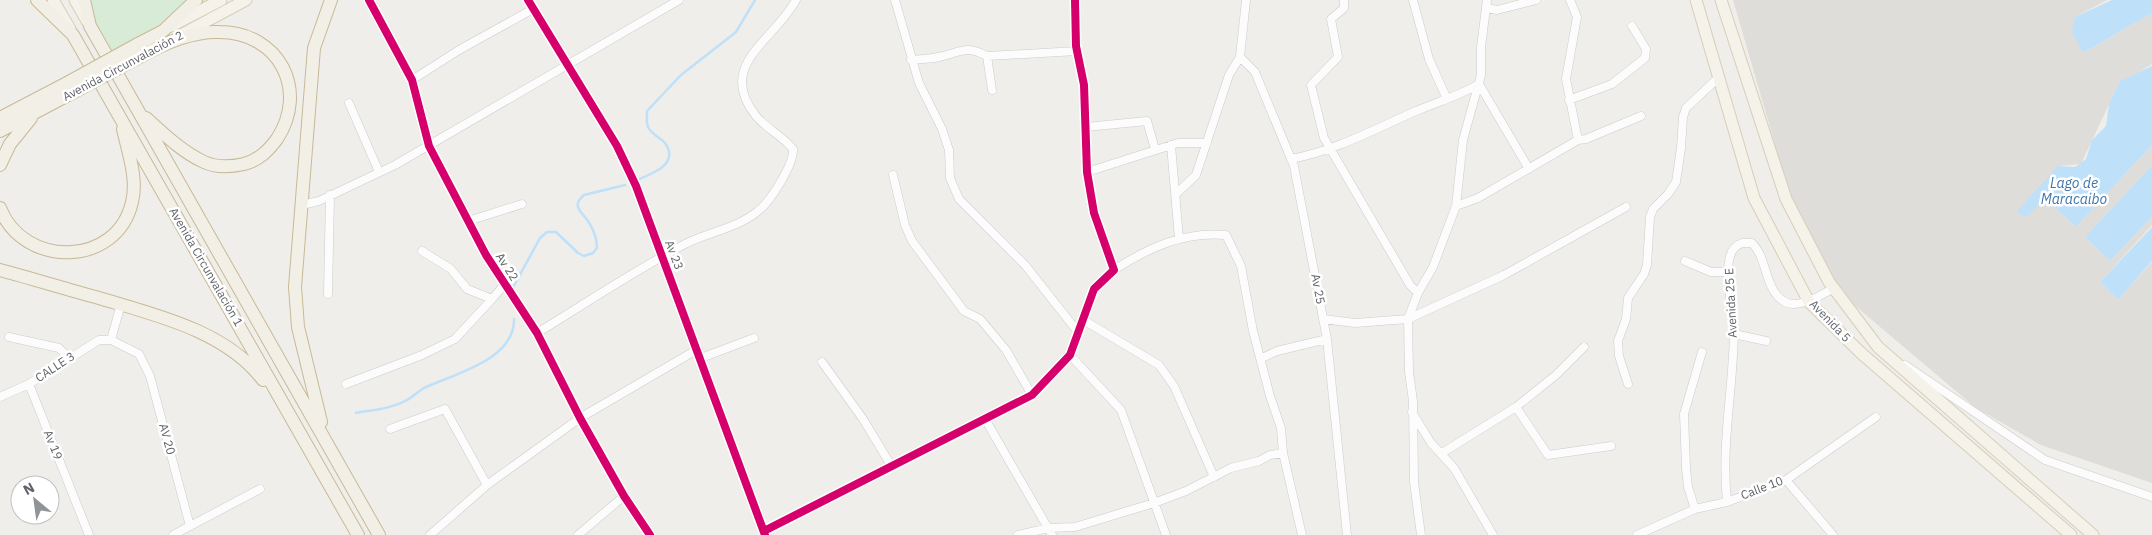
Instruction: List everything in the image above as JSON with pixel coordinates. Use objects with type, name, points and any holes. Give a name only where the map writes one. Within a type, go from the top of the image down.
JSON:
[{"type":"highway","points":[[37,0],[73,35]]},
{"type":"highway","points":[[84,0],[90,26]]},
{"type":"highway","points":[[166,36],[196,0]]},
{"type":"highway","points":[[325,439],[298,327],[295,287],[314,48],[331,0]]},
{"type":"highway","name":"Avenida Circunvalación 1","points":[[90,26],[379,535]]},
{"type":"highway","points":[[137,110],[182,149],[204,162],[229,168],[255,161],[270,149],[286,125],[291,101],[286,73],[273,52],[250,37],[219,32],[166,36]]},
{"type":"highway","name":"Avenida Circunvalación 1","points":[[73,35],[358,535]]},
{"type":"highway","name":"Avenida Circunvalación 2","points":[[0,131],[32,108],[166,36]]},
{"type":"highway","points":[[0,109],[32,108]]},
{"type":"highway","points":[[0,165],[32,108]]},
{"type":"highway","name":"Avenida Circunvalación 2","points":[[0,118],[32,108]]},
{"type":"highway","points":[[0,208],[6,223],[26,242],[59,253],[88,250],[107,240],[124,223],[133,201],[133,173],[120,117]]},
{"type":"highway","points":[[0,270],[163,316],[216,341],[254,368],[292,417]]},
{"type":"main road","name":"Avenida Circunvalación 1","points":[[53,0],[73,35]]},
{"type":"main road","name":"Avenida Circunvalación 1","points":[[75,0],[90,26]]},
{"type":"main road","name":"Avenida Circunvalación 2","points":[[166,36],[221,0]]},
{"type":"main road","name":"Avenida Circunvalación 2","points":[[166,36],[246,0]]},
{"type":"main road","name":"Avenida 5","points":[[1696,0],[1754,198],[1809,302],[1861,353],[2071,535]]},
{"type":"main road","name":"Avenida 5","points":[[1721,0],[1786,200],[1834,288],[1878,347],[2093,535]]},
{"type":"street","name":"Av 22","points":[[369,0],[412,80],[429,146],[486,255],[537,333],[580,418],[624,496],[650,535]]},
{"type":"street","name":"Av 23","points":[[528,0],[617,146],[636,186],[698,349],[764,533]]},
{"type":"street","points":[[302,205],[330,195],[429,146],[679,0]]},
{"type":"street","points":[[537,333],[686,244],[741,221],[758,211],[775,190],[793,158],[793,149],[757,117],[743,97],[741,74],[756,49],[771,30],[789,14],[796,0]]},
{"type":"street","points":[[895,0],[919,83],[942,129],[949,150],[950,178],[959,199],[1025,265],[1078,332]]},
{"type":"street","points":[[1075,0],[1077,52],[1084,85],[1087,172],[1094,213],[1114,270]]},
{"type":"street","points":[[1176,194],[1196,175],[1229,75],[1240,57],[1246,0]]},
{"type":"street","points":[[1344,0],[1344,8],[1331,19],[1338,57],[1311,85],[1324,138],[1336,162],[1382,234],[1410,285],[1418,293]]},
{"type":"street","points":[[1413,0],[1429,59],[1447,99]]},
{"type":"street","points":[[1422,535],[1414,482],[1413,401],[1408,372],[1408,318],[1418,293],[1433,267],[1456,206],[1463,140],[1479,84],[1481,47],[1487,4],[1497,10],[1536,0]]},
{"type":"street","points":[[1570,0],[1577,17],[1566,79],[1578,140]]},
{"type":"street","points":[[412,80],[459,50],[534,9]]},
{"type":"street","points":[[1569,100],[1612,84],[1645,58],[1646,49],[1632,26]]},
{"type":"street","points":[[911,60],[940,57],[958,50],[970,49],[987,56],[1077,52]]},
{"type":"street","points":[[987,56],[992,90]]},
{"type":"street","name":"Av 25","points":[[1240,57],[1255,72],[1291,159],[1327,339],[1347,535]]},
{"type":"street","points":[[1628,384],[1619,356],[1618,342],[1626,319],[1628,298],[1646,270],[1652,213],[1676,182],[1682,139],[1682,117],[1686,108],[1718,78]]},
{"type":"street","points":[[1291,159],[1331,149],[1479,84]]},
{"type":"street","points":[[1479,84],[1529,169]]},
{"type":"street","points":[[349,103],[379,172]]},
{"type":"street","points":[[1456,206],[1478,198],[1578,140],[1586,139],[1641,116]]},
{"type":"street","points":[[1086,127],[1147,121],[1155,149]]},
{"type":"street","points":[[1087,172],[1171,145],[1207,143]]},
{"type":"street","points":[[1171,145],[1179,239]]},
{"type":"street","points":[[893,175],[905,225],[912,241],[964,311],[980,319],[1006,350],[1032,395]]},
{"type":"street","points":[[328,294],[330,195]]},
{"type":"street","points":[[468,220],[522,204]]},
{"type":"street","points":[[1324,320],[1355,323],[1408,318],[1504,275],[1626,207]]},
{"type":"street","points":[[764,533],[1032,395],[1070,356],[1078,332],[1085,320],[1094,289],[1114,270],[1154,247],[1205,233],[1226,235],[1241,266],[1246,299],[1270,396],[1281,428],[1283,453],[1302,535]]},
{"type":"street","name":"Avenida 25 E","points":[[1726,502],[1724,450],[1734,334],[1733,303],[1728,272],[1729,260],[1736,246],[1742,243],[1752,243],[1760,254],[1769,283],[1783,301],[1794,305],[1809,302],[1834,288]]},
{"type":"street","points":[[422,250],[450,269],[467,289],[492,300]]},
{"type":"street","points":[[1685,261],[1711,272],[1728,272]]},
{"type":"street","points":[[346,384],[422,355],[456,339],[505,284]]},
{"type":"street","points":[[111,340],[120,304]]},
{"type":"street","points":[[1085,320],[1159,365],[1174,386],[1214,477]]},
{"type":"street","points":[[1734,334],[1766,341]]},
{"type":"street","points":[[9,337],[59,348],[69,358]]},
{"type":"street","points":[[701,358],[754,338]]},
{"type":"street","points":[[1262,358],[1327,339]]},
{"type":"street","name":"CALLE 3","points":[[0,397],[29,384],[99,340],[111,340]]},
{"type":"street","name":"AV 20","points":[[111,340],[139,354],[150,376],[190,526]]},
{"type":"street","points":[[1442,453],[1516,407],[1556,375],[1584,347]]},
{"type":"street","points":[[1878,347],[1952,395],[2044,460],[2152,497]]},
{"type":"street","points":[[430,535],[487,484],[580,418],[698,349]]},
{"type":"street","points":[[1695,509],[1688,487],[1684,414],[1698,373],[1702,352]]},
{"type":"street","points":[[1070,356],[1121,410],[1166,535]]},
{"type":"street","points":[[822,362],[863,419],[892,467]]},
{"type":"street","name":"Av 19","points":[[29,384],[89,535]]},
{"type":"street","points":[[1516,407],[1548,455],[1611,446]]},
{"type":"street","points":[[390,429],[445,409],[487,484]]},
{"type":"street","points":[[1412,412],[1431,443],[1454,468],[1493,535]]},
{"type":"street","name":"Calle 10","points":[[1637,535],[1695,509],[1726,502],[1786,480],[1876,417]]},
{"type":"street","points":[[985,419],[1051,532]]},
{"type":"street","points":[[1018,535],[1075,528],[1154,503],[1186,491],[1232,468],[1260,461],[1270,455],[1283,453]]},
{"type":"street","points":[[1786,480],[1833,535]]},
{"type":"street","points":[[173,535],[260,489]]},
{"type":"street","points":[[578,535],[624,496]]},
{"type":"shaded area","points":[[1733,0],[2107,0],[2075,17],[2083,53],[2152,13],[2152,64],[2118,85],[2081,164],[2058,166],[2025,218],[2044,197],[2076,227],[2152,145],[2152,165],[2085,237],[2110,261],[2152,217],[2152,225],[2100,282],[2118,300],[2152,262],[2152,483],[2041,445],[1976,408],[1853,304],[1835,281],[1790,196]]},
{"type":"green space","points":[[75,0],[221,0],[109,60]]},
{"type":"water","points":[[2112,0],[2152,0],[2152,13],[2083,53],[2072,32],[2075,17]]},
{"type":"water","name":"Lago de Maracaibo","points":[[2152,66],[2152,145],[2076,227],[2045,198],[2025,218],[2017,211],[2058,166],[2075,167],[2086,159],[2092,140],[2106,126],[2109,104],[2118,85],[2122,80]]},
{"type":"water","name":"Lago de Maracaibo","points":[[2152,165],[2152,217],[2110,261],[2085,237]]},
{"type":"water","points":[[2152,227],[2152,261],[2118,300],[2100,282]]},
{"type":"waterway","points":[[637,180],[650,175],[662,167],[669,157],[669,150],[665,143],[648,127],[647,111],[681,75],[736,32],[755,0]]},
{"type":"waterway","points":[[511,291],[540,238],[547,232],[556,232],[578,253],[584,256],[593,253],[597,248],[596,237],[590,224],[578,208],[578,202],[584,195],[625,185]]},
{"type":"waterway","points":[[356,413],[399,404],[424,388],[481,364],[505,345],[512,333],[514,319]]},
{"type":"cycle path","points":[[369,0],[412,80],[429,146],[486,255],[537,333],[580,418],[624,496],[650,535]]},
{"type":"cycle path","points":[[528,0],[617,146],[636,186],[765,535]]},
{"type":"cycle path","points":[[764,531],[1032,395],[1070,355],[1094,289],[1114,270],[1094,213],[1087,172],[1084,85],[1076,46],[1075,0]]}]
